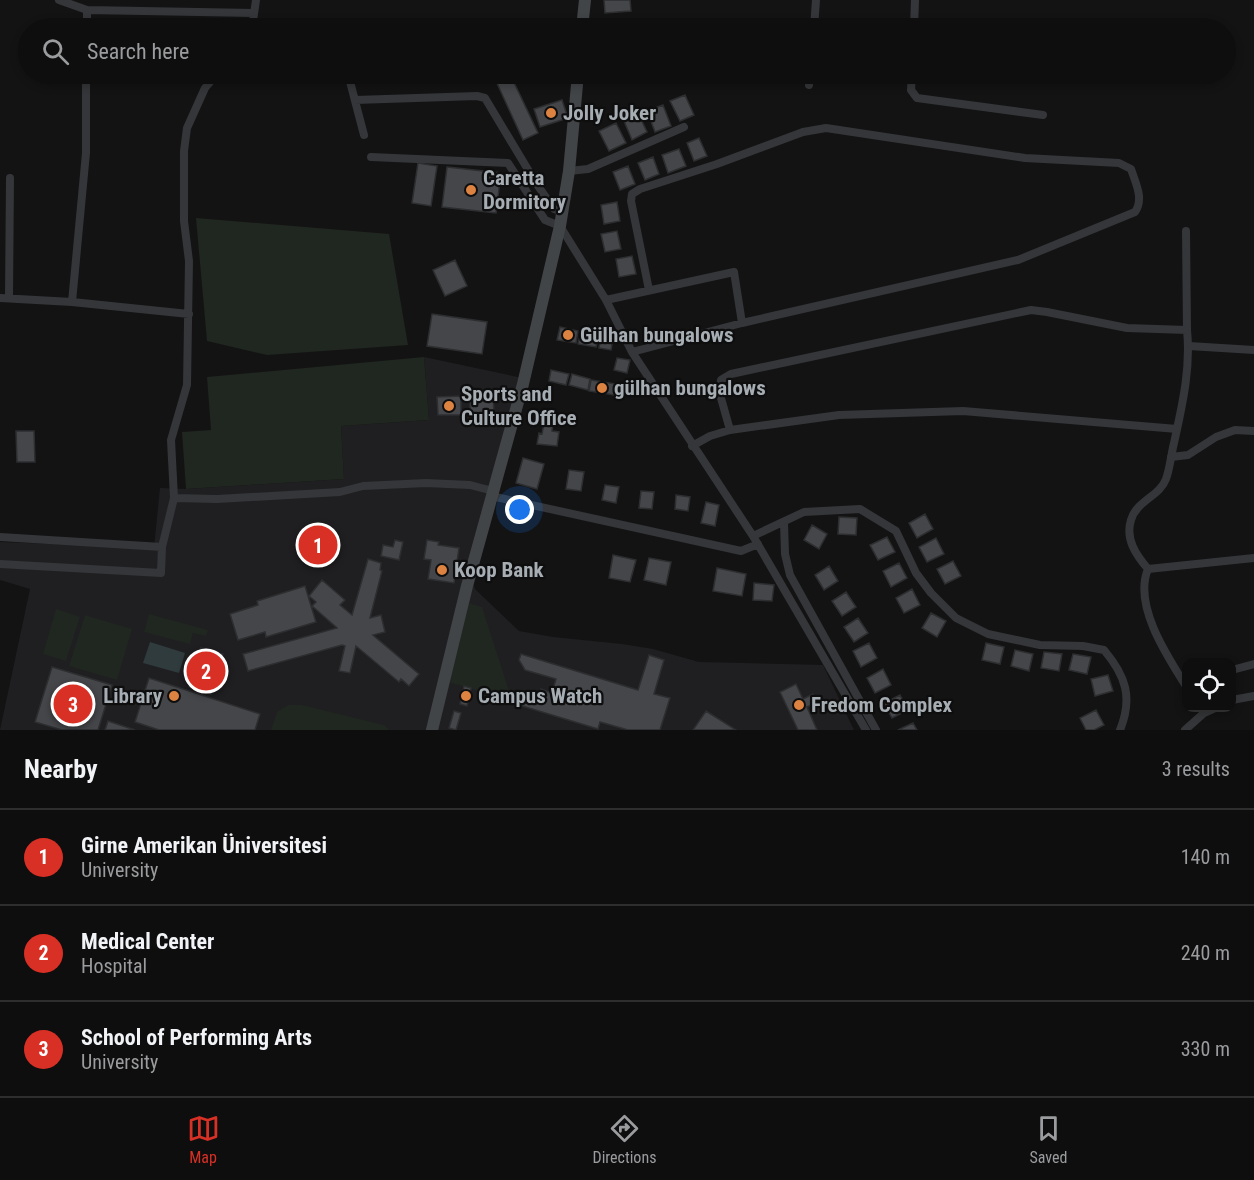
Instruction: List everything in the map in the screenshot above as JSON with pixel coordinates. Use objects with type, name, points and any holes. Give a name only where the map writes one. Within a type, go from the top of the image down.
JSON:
[{"type":"street","points":[[59,0],[87,10],[254,13]]},
{"type":"street","points":[[253,18],[256,0]]},
{"type":"street","points":[[583,18],[585,0]]},
{"type":"street","points":[[815,18],[816,0]]},
{"type":"street","points":[[914,18],[915,0]]},
{"type":"street","points":[[87,10],[87,18]]},
{"type":"street","points":[[72,302],[86,153],[86,84]]},
{"type":"street","points":[[0,564],[161,573],[162,547],[174,498],[171,440],[187,385],[189,261],[184,221],[184,151],[187,128],[208,84]]},
{"type":"street","points":[[351,84],[364,135]]},
{"type":"street","points":[[432,730],[492,493],[523,384],[560,226],[569,171],[577,84]]},
{"type":"street","points":[[911,84],[911,90],[917,98],[1043,115]]},
{"type":"street","points":[[355,100],[477,96],[485,98],[536,183],[554,209],[562,212]]},
{"type":"street","points":[[569,171],[588,169],[684,127]]},
{"type":"street","points":[[632,352],[742,323],[1018,260],[1135,212],[1140,200],[1131,170],[1119,163],[1026,158],[826,128],[803,132],[717,164],[640,189],[632,194],[650,290]]},
{"type":"street","points":[[371,158],[508,163],[545,220],[560,226],[606,300],[632,352],[755,540],[866,730]]},
{"type":"street","points":[[10,178],[4,298],[72,302],[189,314]]},
{"type":"street","points":[[1148,569],[1134,553],[1130,520],[1137,507],[1166,481],[1186,386],[1189,346],[1186,231]]},
{"type":"street","points":[[606,300],[734,272],[742,323]]},
{"type":"street","points":[[730,430],[719,391],[721,380],[731,374],[1031,310],[1126,328],[1187,330]]},
{"type":"street","points":[[1189,346],[1254,350]]},
{"type":"street","points":[[692,446],[710,436],[730,430],[839,415],[963,411],[1177,429]]},
{"type":"street","points":[[1171,457],[1188,455],[1216,437],[1235,430],[1254,430]]},
{"type":"street","points":[[174,498],[217,499],[340,492],[363,486],[426,483],[470,485],[492,493],[741,551],[784,522],[804,512],[860,509],[896,531],[916,573],[931,593],[956,618],[988,634],[1040,645],[1083,646],[1104,650],[1118,667],[1128,698],[1120,730]]},
{"type":"street","points":[[784,522],[785,554],[790,575],[876,730]]},
{"type":"street","points":[[0,537],[162,547]]},
{"type":"street","points":[[1148,569],[1254,558]]},
{"type":"street","points":[[1148,569],[1144,587],[1149,614],[1166,654],[1182,678]]},
{"type":"street","points":[[1236,669],[1254,664]]},
{"type":"street","points":[[1236,699],[1254,696]]},
{"type":"street","points":[[1185,730],[1200,712]]},
{"type":"shaded area","points":[[196,218],[389,234],[408,345],[267,355],[207,341]]},
{"type":"shaded area","points":[[424,357],[527,379],[473,580],[475,589],[519,631],[653,649],[699,662],[823,665],[854,730],[0,730],[30,589],[0,580],[0,542],[154,548],[160,488],[186,489],[344,479],[341,426],[429,420]]},
{"type":"shaded area","points":[[424,357],[429,420],[341,426],[344,479],[186,489],[182,432],[211,430],[207,377]]},
{"type":"shaded area","points":[[469,603],[482,607],[512,700],[448,682]]},
{"type":"shaded area","points":[[56,609],[80,617],[66,661],[43,654]]},
{"type":"shaded area","points":[[149,614],[208,630],[206,636],[193,633],[190,644],[144,632]]},
{"type":"shaded area","points":[[85,615],[132,629],[117,680],[69,666]]},
{"type":"shaded area","points":[[150,642],[185,653],[179,673],[143,663]]},
{"type":"shaded area","points":[[288,705],[302,705],[384,725],[389,730],[271,730],[277,712]]},
{"type":"building","points":[[604,0],[630,0],[631,11],[605,13]]},
{"type":"building","points":[[497,84],[515,84],[538,133],[523,140]]},
{"type":"building","points":[[685,95],[694,115],[680,121],[670,101]]},
{"type":"building","name":"Jolly Joker","points":[[562,100],[568,118],[540,127],[534,109]]},
{"type":"building","points":[[663,105],[671,126],[655,132],[647,111]]},
{"type":"building","points":[[639,115],[647,132],[632,140],[624,121]]},
{"type":"building","points":[[616,123],[626,143],[609,151],[599,131]]},
{"type":"building","points":[[699,138],[707,156],[694,161],[687,143]]},
{"type":"building","points":[[679,149],[686,166],[668,173],[662,155]]},
{"type":"building","points":[[653,157],[659,174],[645,180],[638,163]]},
{"type":"building","points":[[418,163],[437,166],[431,206],[412,203]]},
{"type":"building","points":[[628,166],[635,184],[620,190],[613,172]]},
{"type":"building","name":"Caretta Dormitory","points":[[447,167],[501,173],[496,213],[442,207]]},
{"type":"building","points":[[617,202],[620,221],[604,224],[601,205]]},
{"type":"building","points":[[617,231],[621,249],[605,252],[601,234]]},
{"type":"building","points":[[632,256],[636,274],[619,277],[616,259]]},
{"type":"building","points":[[455,260],[467,286],[445,296],[433,270]]},
{"type":"building","points":[[432,314],[487,322],[482,354],[427,346]]},
{"type":"building","name":"Gülhan bungalows","points":[[560,327],[578,331],[576,343],[557,340]]},
{"type":"building","points":[[581,332],[599,335],[596,347],[578,344]]},
{"type":"building","name":"gülhan bungalows","points":[[601,336],[613,338],[611,350],[599,348]]},
{"type":"building","points":[[617,358],[630,360],[627,373],[614,370]]},
{"type":"building","name":"gülhan bungalows","points":[[551,370],[569,374],[566,385],[549,381]]},
{"type":"building","name":"gülhan bungalows","points":[[572,374],[590,379],[588,390],[569,385]]},
{"type":"building","name":"gülhan bungalows","points":[[591,380],[616,384],[614,395],[589,391]]},
{"type":"building","points":[[470,393],[493,393],[494,413],[470,414]]},
{"type":"building","name":"Sports and Culture Office","points":[[461,396],[461,415],[438,415],[437,397]]},
{"type":"building","points":[[544,423],[553,424],[552,431],[559,432],[557,446],[537,444]]},
{"type":"building","points":[[16,431],[34,431],[35,462],[17,462]]},
{"type":"building","points":[[523,458],[544,464],[537,489],[516,483]]},
{"type":"building","points":[[569,470],[584,472],[581,491],[566,489]]},
{"type":"building","points":[[605,485],[619,487],[616,503],[602,500]]},
{"type":"building","points":[[641,491],[654,492],[652,509],[639,508]]},
{"type":"building","points":[[676,495],[690,497],[688,511],[675,509]]},
{"type":"building","points":[[706,502],[719,505],[715,526],[701,523]]},
{"type":"building","points":[[925,514],[933,529],[917,538],[909,523]]},
{"type":"building","points":[[839,517],[857,518],[856,535],[838,534]]},
{"type":"building","points":[[812,525],[827,534],[819,549],[804,540]]},
{"type":"building","points":[[887,537],[895,552],[878,560],[870,545]]},
{"type":"building","points":[[936,538],[944,554],[927,562],[919,547]]},
{"type":"building","points":[[395,540],[403,542],[399,560],[381,556],[383,545],[393,547]]},
{"type":"building","name":"Koop Bank","points":[[427,540],[439,542],[438,545],[459,548],[454,583],[428,579],[431,560],[424,559]]},
{"type":"building","points":[[613,555],[636,560],[630,582],[609,578]]},
{"type":"building","points":[[649,558],[671,562],[666,585],[644,580]]},
{"type":"building","points":[[368,559],[381,563],[380,570],[382,571],[370,618],[381,615],[385,632],[373,635],[419,674],[409,686],[401,679],[399,682],[356,646],[350,673],[339,671],[345,646],[342,645],[248,671],[243,654],[337,628],[312,606],[316,602],[309,596],[322,580],[345,600],[340,605],[352,615]]},
{"type":"building","points":[[953,561],[961,576],[945,584],[937,569]]},
{"type":"building","points":[[899,563],[907,578],[891,587],[883,571]]},
{"type":"building","points":[[829,566],[838,581],[824,590],[815,575]]},
{"type":"building","points":[[717,568],[746,574],[742,596],[713,591]]},
{"type":"building","points":[[754,583],[774,585],[772,601],[753,600]]},
{"type":"building","points":[[305,586],[316,622],[266,637],[265,632],[238,640],[230,614],[258,605],[257,601]]},
{"type":"building","points":[[912,589],[920,605],[904,613],[896,598]]},
{"type":"building","points":[[846,592],[856,607],[842,616],[832,601]]},
{"type":"building","points":[[931,613],[946,621],[937,637],[922,628]]},
{"type":"building","points":[[858,618],[868,633],[854,642],[844,627]]},
{"type":"building","points":[[869,643],[877,658],[861,667],[853,651]]},
{"type":"building","points":[[986,643],[1004,647],[1000,664],[982,660]]},
{"type":"building","points":[[201,648],[223,654],[211,694],[189,687]]},
{"type":"building","points":[[1015,650],[1033,654],[1029,671],[1011,666]]},
{"type":"building","points":[[1044,652],[1062,654],[1059,671],[1041,668]]},
{"type":"building","points":[[521,654],[638,690],[649,655],[664,660],[654,694],[670,698],[660,730],[628,730],[600,722],[598,729],[519,705],[522,695],[538,700],[541,689],[552,693],[556,679],[525,670],[519,660]]},
{"type":"building","points":[[1073,654],[1091,657],[1087,674],[1069,670]]},
{"type":"building","points":[[52,667],[112,685],[98,730],[62,730],[35,722]]},
{"type":"building","points":[[883,669],[891,685],[875,693],[867,678]]},
{"type":"building","points":[[1108,675],[1113,691],[1095,696],[1091,679]]},
{"type":"building","name":"Library","points":[[149,678],[260,714],[255,730],[159,730],[135,722]]},
{"type":"building","name":"Fredom Complex","points":[[796,684],[803,699],[813,694],[817,703],[807,707],[817,730],[798,730],[780,692]]},
{"type":"building","name":"Campus Watch","points":[[464,686],[471,688],[467,706],[460,704]]},
{"type":"building","points":[[900,695],[908,710],[892,718],[884,703]]},
{"type":"building","points":[[1096,710],[1104,725],[1094,730],[1086,730],[1080,718]]},
{"type":"building","points":[[454,711],[461,713],[456,730],[449,728]]},
{"type":"building","points":[[706,711],[736,730],[693,730]]},
{"type":"building","points":[[108,721],[135,730],[105,730]]},
{"type":"building","points":[[913,723],[917,730],[898,730]]},
{"type":"place","name":"Jolly Joker","points":[[551,113]]},
{"type":"place","name":"Caretta Dormitory","points":[[471,190]]},
{"type":"place","name":"Gülhan bungalows","points":[[568,335]]},
{"type":"place","name":"gülhan bungalows","points":[[602,388]]},
{"type":"place","name":"Sports and Culture Office","points":[[449,406]]},
{"type":"place","name":"Girne Amerikan Üniversitesi","points":[[318,545]]},
{"type":"place","name":"Koop Bank","points":[[442,570]]},
{"type":"place","name":"Medical Center","points":[[206,671]]},
{"type":"place","name":"Library","points":[[174,696]]},
{"type":"place","name":"Campus Watch","points":[[466,696]]},
{"type":"place","name":"School of Performing Arts","points":[[73,704]]},
{"type":"place","name":"Fredom Complex","points":[[799,705]]}]
